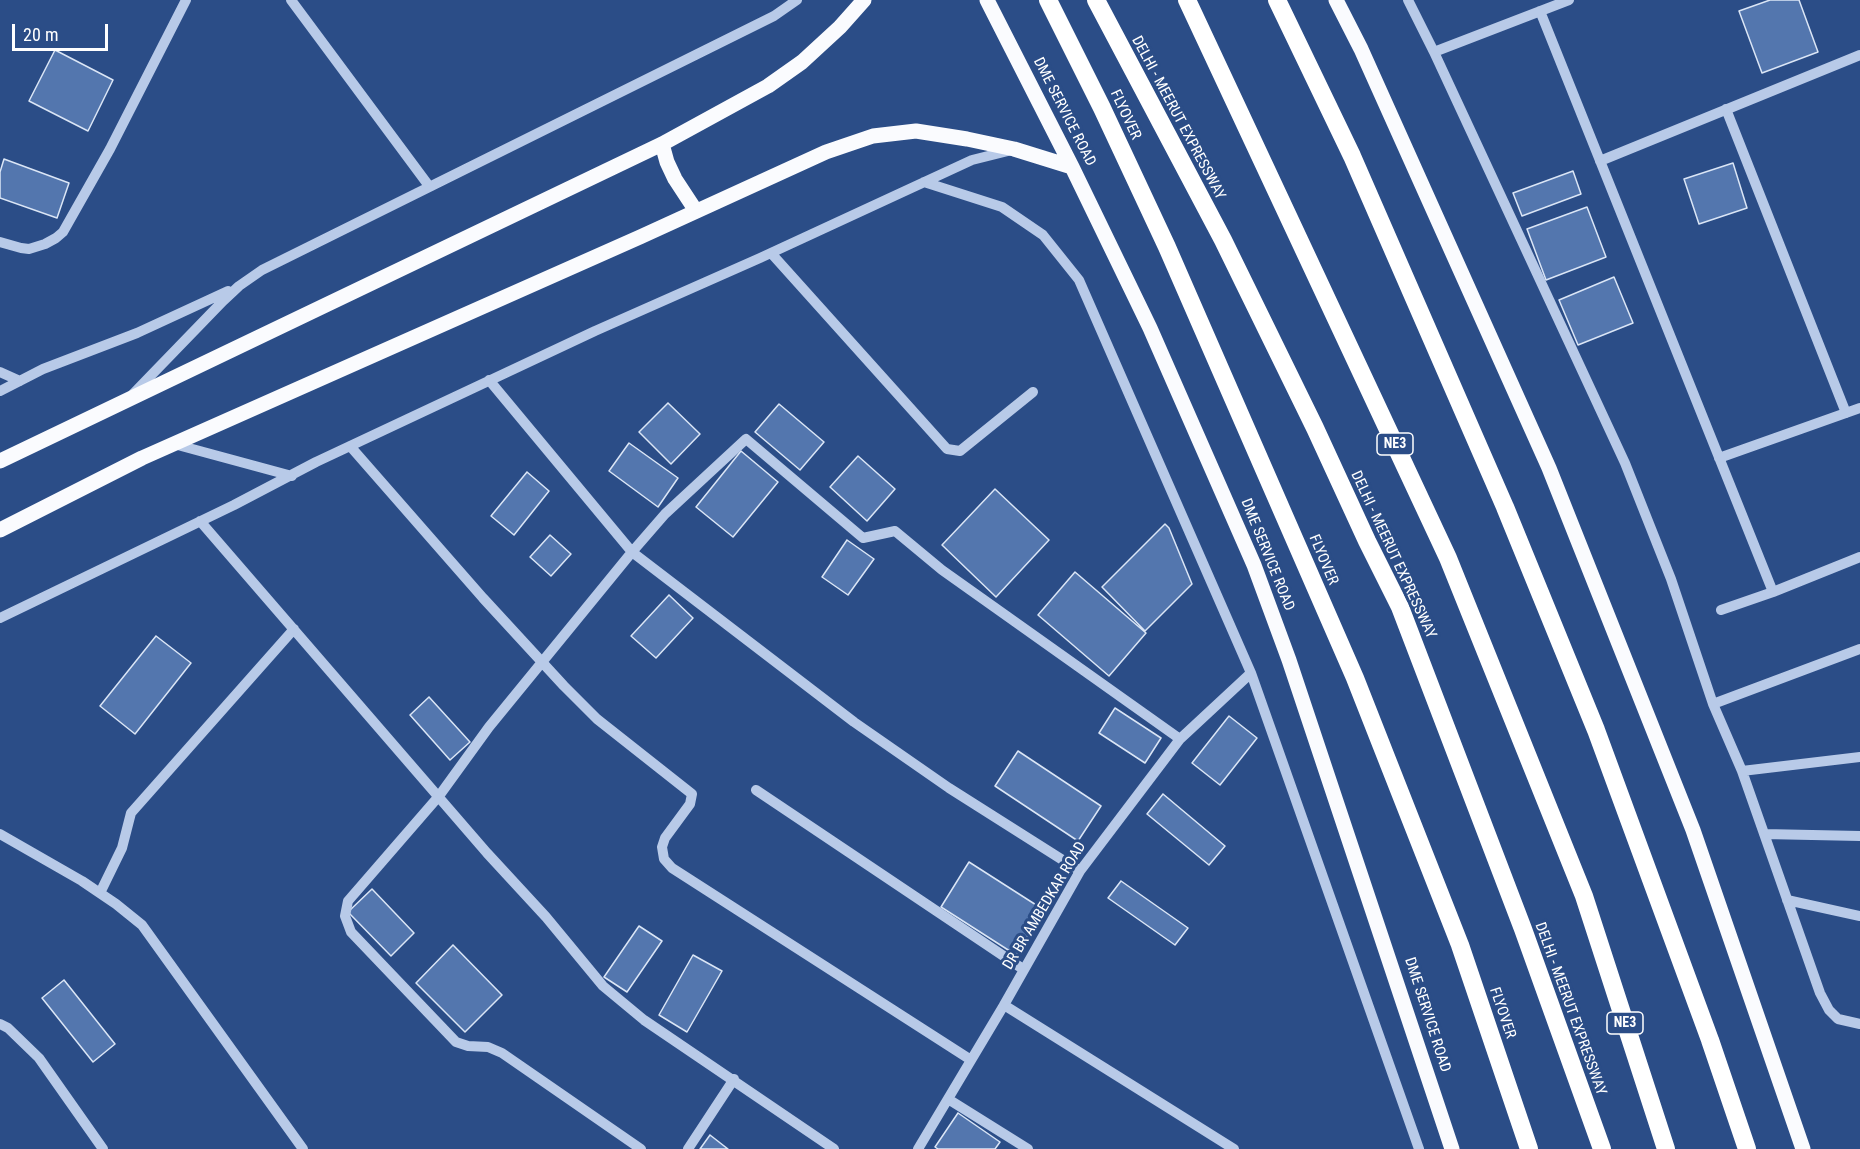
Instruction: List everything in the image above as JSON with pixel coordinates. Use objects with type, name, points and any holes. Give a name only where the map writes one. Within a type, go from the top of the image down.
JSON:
[{"type":"highway","name":"FLYOVER","points":[[1048,0],[1167,247],[1354,678],[1460,945],[1529,1149]]},
{"type":"highway","name":"DELHI - MEERUT EXPRESSWAY","points":[[1096,0],[1223,240],[1400,607],[1523,929],[1602,1149]]},
{"type":"highway","name":"NE3","points":[[1187,0],[1448,558],[1584,896],[1666,1149]]},
{"type":"highway","points":[[1277,0],[1352,156],[1505,507],[1600,741],[1710,1040],[1747,1149]]},
{"type":"main road","points":[[0,461],[662,144],[768,86],[802,62],[840,27],[864,0]]},
{"type":"main road","name":"DME SERVICE ROAD","points":[[987,0],[1150,328],[1254,565],[1289,660],[1452,1149]]},
{"type":"main road","points":[[1336,0],[1361,49],[1553,479],[1694,830],[1803,1149]]},
{"type":"main road","points":[[0,530],[142,458],[826,152],[873,136],[916,131],[1014,149],[1072,167]]},
{"type":"main road","points":[[662,144],[675,179],[696,211]]},
{"type":"street","points":[[0,242],[29,249],[45,244],[63,232],[110,149],[186,0]]},
{"type":"street","points":[[291,0],[429,186]]},
{"type":"street","points":[[0,391],[43,369],[137,333],[239,286],[262,270],[774,16],[797,0]]},
{"type":"street","points":[[1408,0],[1625,463],[1679,601],[1713,704],[1742,771],[1820,993],[1829,1010],[1838,1019],[1860,1024]]},
{"type":"street","points":[[1434,52],[1569,0]]},
{"type":"street","points":[[1540,11],[1773,592]]},
{"type":"street","points":[[1600,161],[1860,55]]},
{"type":"street","points":[[1726,109],[1846,413]]},
{"type":"street","points":[[0,618],[489,380],[972,160],[1014,149]]},
{"type":"street","points":[[924,182],[1002,207],[1043,235],[1079,280],[1251,674],[1419,1149]]},
{"type":"street","points":[[771,253],[947,449],[960,451],[1033,392]]},
{"type":"street","points":[[127,400],[239,286]]},
{"type":"street","points":[[0,372],[20,381]]},
{"type":"street","points":[[489,380],[632,552],[863,729],[949,788],[1080,871]]},
{"type":"street","points":[[1719,458],[1860,408]]},
{"type":"street","points":[[641,1149],[502,1053],[488,1047],[468,1046],[456,1042],[351,932],[345,916],[348,901],[439,796],[489,727],[632,552],[664,514],[746,439],[863,538],[895,531],[942,570],[1180,739]]},
{"type":"street","points":[[174,444],[292,476]]},
{"type":"street","points":[[350,446],[541,662],[597,719],[692,794],[690,804],[665,838],[662,847],[664,859],[672,868],[971,1060]]},
{"type":"street","points":[[200,521],[487,853],[546,917],[603,986],[644,1020],[834,1149]]},
{"type":"street","points":[[1721,609],[1773,592],[1860,556]]},
{"type":"street","points":[[100,893],[122,848],[131,813],[294,629]]},
{"type":"street","points":[[1713,704],[1860,649]]},
{"type":"street","name":"DR BR AMBEDKAR ROAD","points":[[918,1149],[1004,1005],[1080,871],[1180,739],[1251,674]]},
{"type":"street","points":[[1742,771],[1860,757]]},
{"type":"street","points":[[756,790],[1023,969]]},
{"type":"street","points":[[0,834],[100,893],[142,925],[303,1149]]},
{"type":"street","points":[[1764,834],[1860,836]]},
{"type":"street","points":[[1787,900],[1860,916]]},
{"type":"street","points":[[1004,1005],[1234,1149]]},
{"type":"street","points":[[0,1024],[8,1028],[39,1058],[103,1149]]},
{"type":"street","points":[[688,1149],[734,1079]]},
{"type":"street","points":[[948,1099],[1028,1149]]},
{"type":"building","points":[[1770,0],[1799,0],[1818,52],[1762,73],[1739,11]]},
{"type":"building","points":[[55,50],[113,80],[88,131],[29,101]]},
{"type":"building","points":[[4,159],[69,183],[57,218],[0,198],[0,172]]},
{"type":"building","points":[[1733,163],[1747,208],[1699,224],[1684,179]]},
{"type":"building","points":[[1573,171],[1581,194],[1522,216],[1513,193]]},
{"type":"building","points":[[1587,207],[1606,257],[1546,280],[1527,229]]},
{"type":"building","points":[[1614,277],[1633,323],[1578,345],[1559,300]]},
{"type":"building","points":[[668,403],[700,434],[671,464],[639,432]]},
{"type":"building","points":[[779,404],[824,442],[800,470],[755,432]]},
{"type":"building","points":[[629,443],[678,478],[658,507],[609,471]]},
{"type":"building","points":[[741,451],[778,482],[733,537],[696,507]]},
{"type":"building","points":[[858,456],[895,489],[867,521],[830,487]]},
{"type":"building","points":[[527,472],[549,491],[514,535],[491,516]]},
{"type":"building","points":[[995,489],[1049,540],[996,597],[942,545]]},
{"type":"building","points":[[1165,524],[1169,528],[1192,584],[1145,631],[1102,587]]},
{"type":"building","points":[[550,535],[571,554],[551,576],[530,557]]},
{"type":"building","points":[[847,540],[874,559],[848,595],[822,577]]},
{"type":"building","points":[[1075,572],[1146,633],[1109,676],[1038,615]]},
{"type":"building","points":[[669,595],[693,618],[656,658],[631,636]]},
{"type":"building","points":[[156,636],[191,663],[135,734],[100,706]]},
{"type":"building","points":[[429,697],[470,742],[450,760],[410,715]]},
{"type":"building","points":[[1115,708],[1161,738],[1145,763],[1099,733]]},
{"type":"building","points":[[1229,716],[1257,738],[1220,785],[1192,763]]},
{"type":"building","points":[[1018,751],[1101,806],[1078,841],[995,786]]},
{"type":"building","points":[[1163,794],[1225,846],[1209,865],[1147,814]]},
{"type":"building","points":[[969,862],[1044,910],[1016,955],[941,907]]},
{"type":"building","points":[[1121,881],[1188,928],[1175,945],[1108,898]]},
{"type":"building","points":[[372,889],[414,933],[391,956],[348,912]]},
{"type":"building","points":[[639,926],[662,941],[627,992],[604,977]]},
{"type":"building","points":[[453,945],[502,995],[465,1032],[416,983]]},
{"type":"building","points":[[693,955],[722,971],[687,1032],[659,1015]]},
{"type":"building","points":[[64,980],[115,1044],[93,1062],[42,998]]},
{"type":"building","points":[[958,1113],[1000,1142],[995,1149],[938,1149],[935,1147]]},
{"type":"building","points":[[710,1135],[728,1149],[700,1149]]}]
